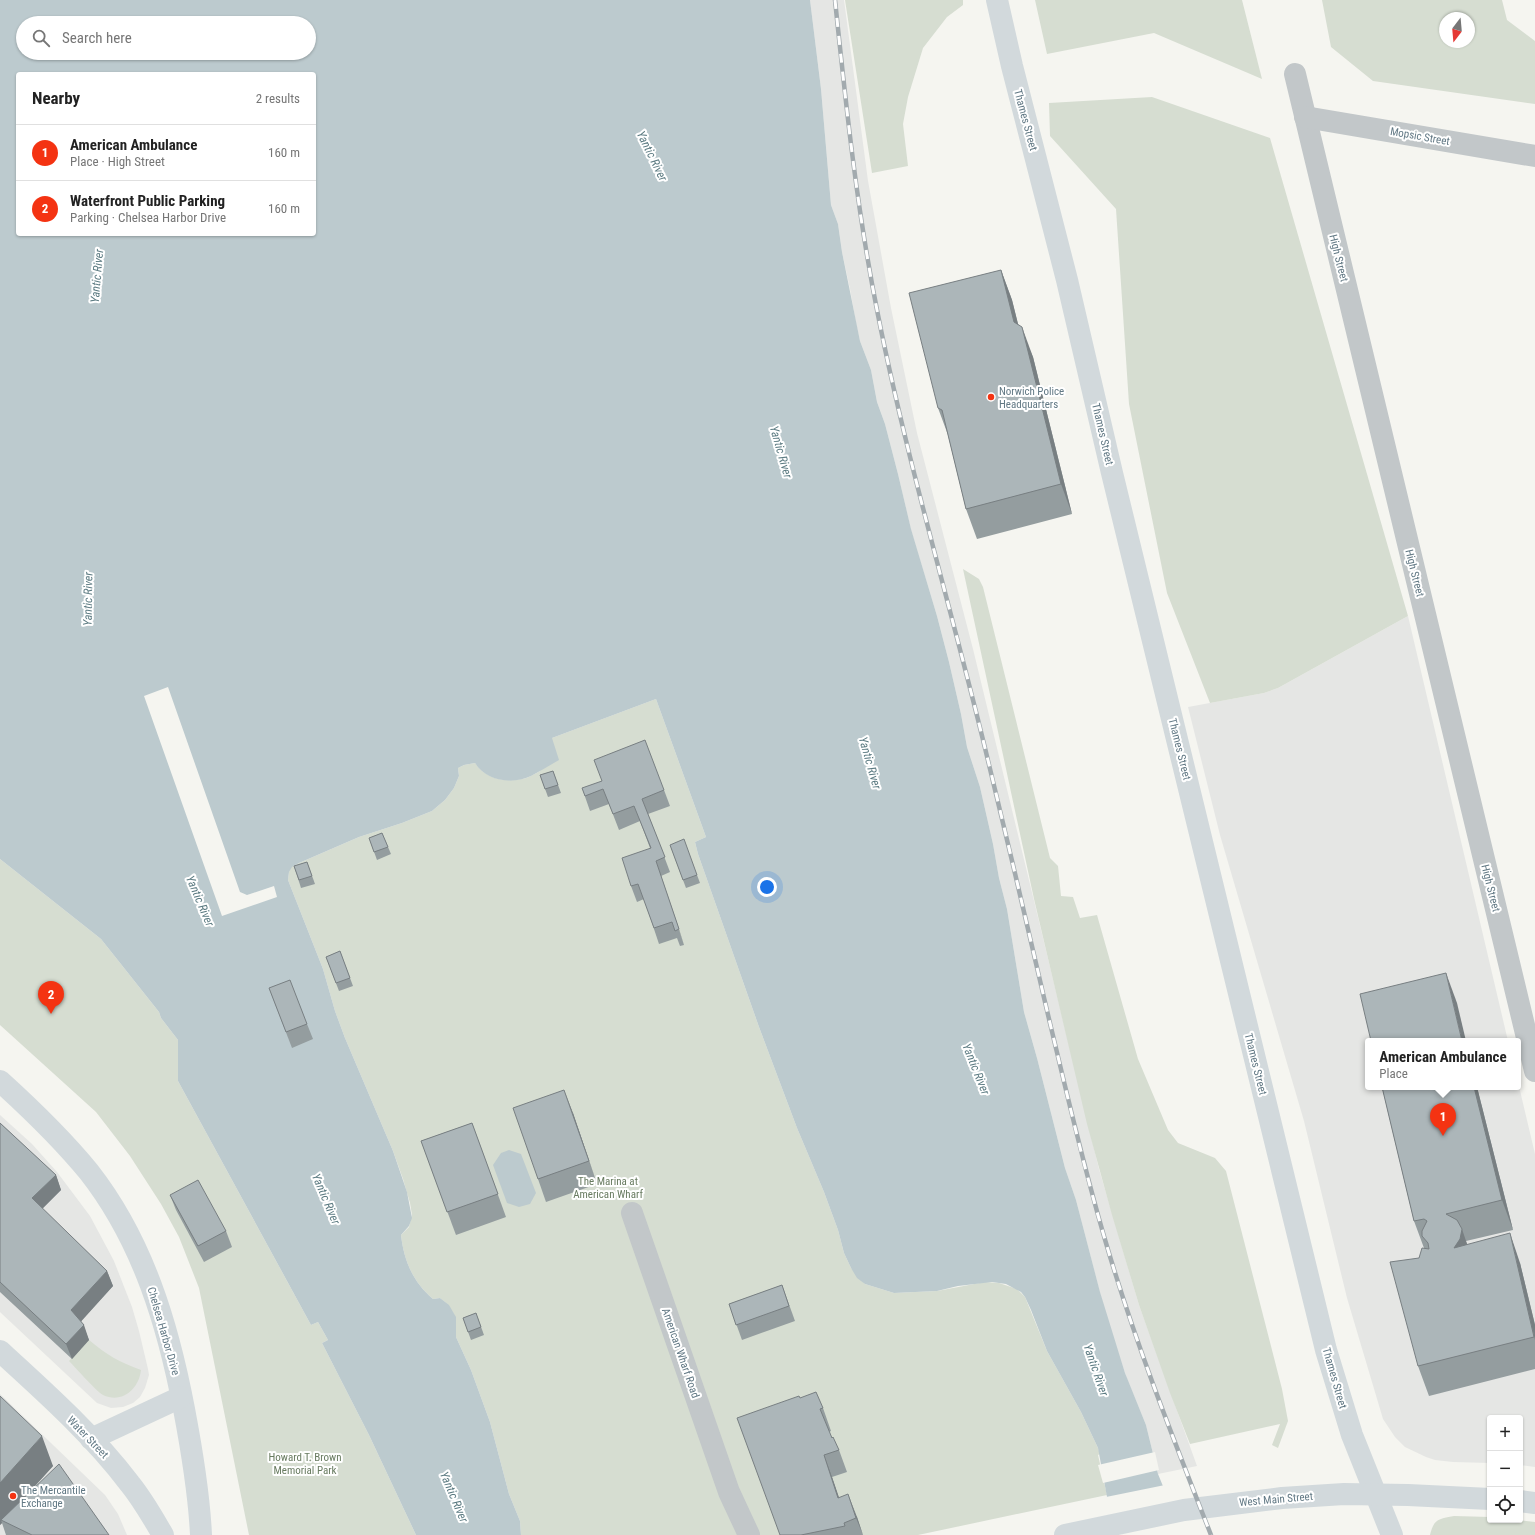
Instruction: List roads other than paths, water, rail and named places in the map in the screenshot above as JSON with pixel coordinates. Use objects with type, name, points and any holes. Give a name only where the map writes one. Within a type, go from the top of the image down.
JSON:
[{"type":"main road","name":"Thames Street","points":[[997,0],[1012,66],[1067,280],[1114,480],[1326,1350],[1344,1412],[1392,1535]]},
{"type":"main road","name":"Chelsea Harbor Drive","points":[[0,1082],[36,1114],[69,1149],[99,1186],[117,1214],[137,1252],[154,1292],[171,1350],[194,1472],[201,1535]]},
{"type":"main road","name":"Water Street","points":[[0,1351],[35,1383],[91,1439],[116,1467],[136,1491],[163,1535]]},
{"type":"main road","points":[[91,1439],[181,1397]]},
{"type":"main road","name":"West Main Street","points":[[1069,1534],[1171,1512],[1232,1503],[1321,1495],[1375,1494],[1487,1499]]},
{"type":"main road","points":[[1523,1501],[1535,1503]]},
{"type":"street","name":"High Street","points":[[1294,74],[1535,1072]]},
{"type":"street","name":"Mopsic Street","points":[[1305,116],[1535,156]]},
{"type":"street","name":"American Wharf Road","points":[[632,1213],[729,1492],[749,1535]]},
{"type":"street","name":"American Wharf Road","points":[[729,1492],[731,1535]]},
{"type":"water","name":"Yantic River","points":[[0,0],[810,0],[821,89],[831,205],[838,224],[842,252],[860,341],[871,370],[877,402],[885,424],[911,529],[949,662],[967,747],[980,787],[1007,909],[1024,1012],[1065,1168],[1076,1200],[1100,1292],[1125,1373],[1146,1425],[1158,1474],[1183,1535],[1114,1535],[1098,1448],[1081,1412],[1047,1351],[1031,1310],[1021,1292],[1006,1284],[992,1282],[958,1286],[937,1291],[894,1293],[865,1284],[857,1278],[844,1253],[838,1230],[824,1192],[797,1128],[759,1027],[698,854],[695,842],[706,837],[656,699],[552,738],[559,760],[524,779],[508,781],[500,780],[486,774],[475,763],[464,765],[458,768],[459,776],[454,788],[445,800],[432,811],[402,823],[359,837],[299,863],[292,867],[289,872],[288,880],[323,969],[335,1011],[393,1151],[407,1192],[412,1218],[409,1226],[401,1235],[404,1254],[415,1278],[420,1285],[433,1299],[440,1298],[449,1305],[456,1317],[456,1337],[471,1370],[490,1422],[509,1494],[520,1521],[521,1535],[416,1535],[369,1435],[322,1343],[328,1340],[318,1322],[311,1325],[178,1081],[178,1040],[161,1018],[159,1012],[101,939],[0,859]]},
{"type":"water","points":[[509,1150],[521,1154],[536,1193],[530,1204],[519,1207],[507,1203],[493,1165],[501,1153]]},
{"type":"railway","points":[[835,0],[848,119],[864,237],[889,370],[915,478],[972,694],[1069,1103],[1098,1215],[1129,1317],[1211,1535]]},
{"type":"place","name":"Norwich Police Headquarters","points":[[991,397]]},
{"type":"place","name":"Waterfront Public Parking","points":[[51,1014]]},
{"type":"place","name":"American Ambulance","points":[[1443,1136]]},
{"type":"place","name":"The Mercantile Exchange","points":[[13,1496]]},
{"type":"park label","name":"The Marina at American Wharf","points":[[608,1187]]},
{"type":"park label","name":"Howard T. Brown Memorial Park","points":[[305,1463]]}]
